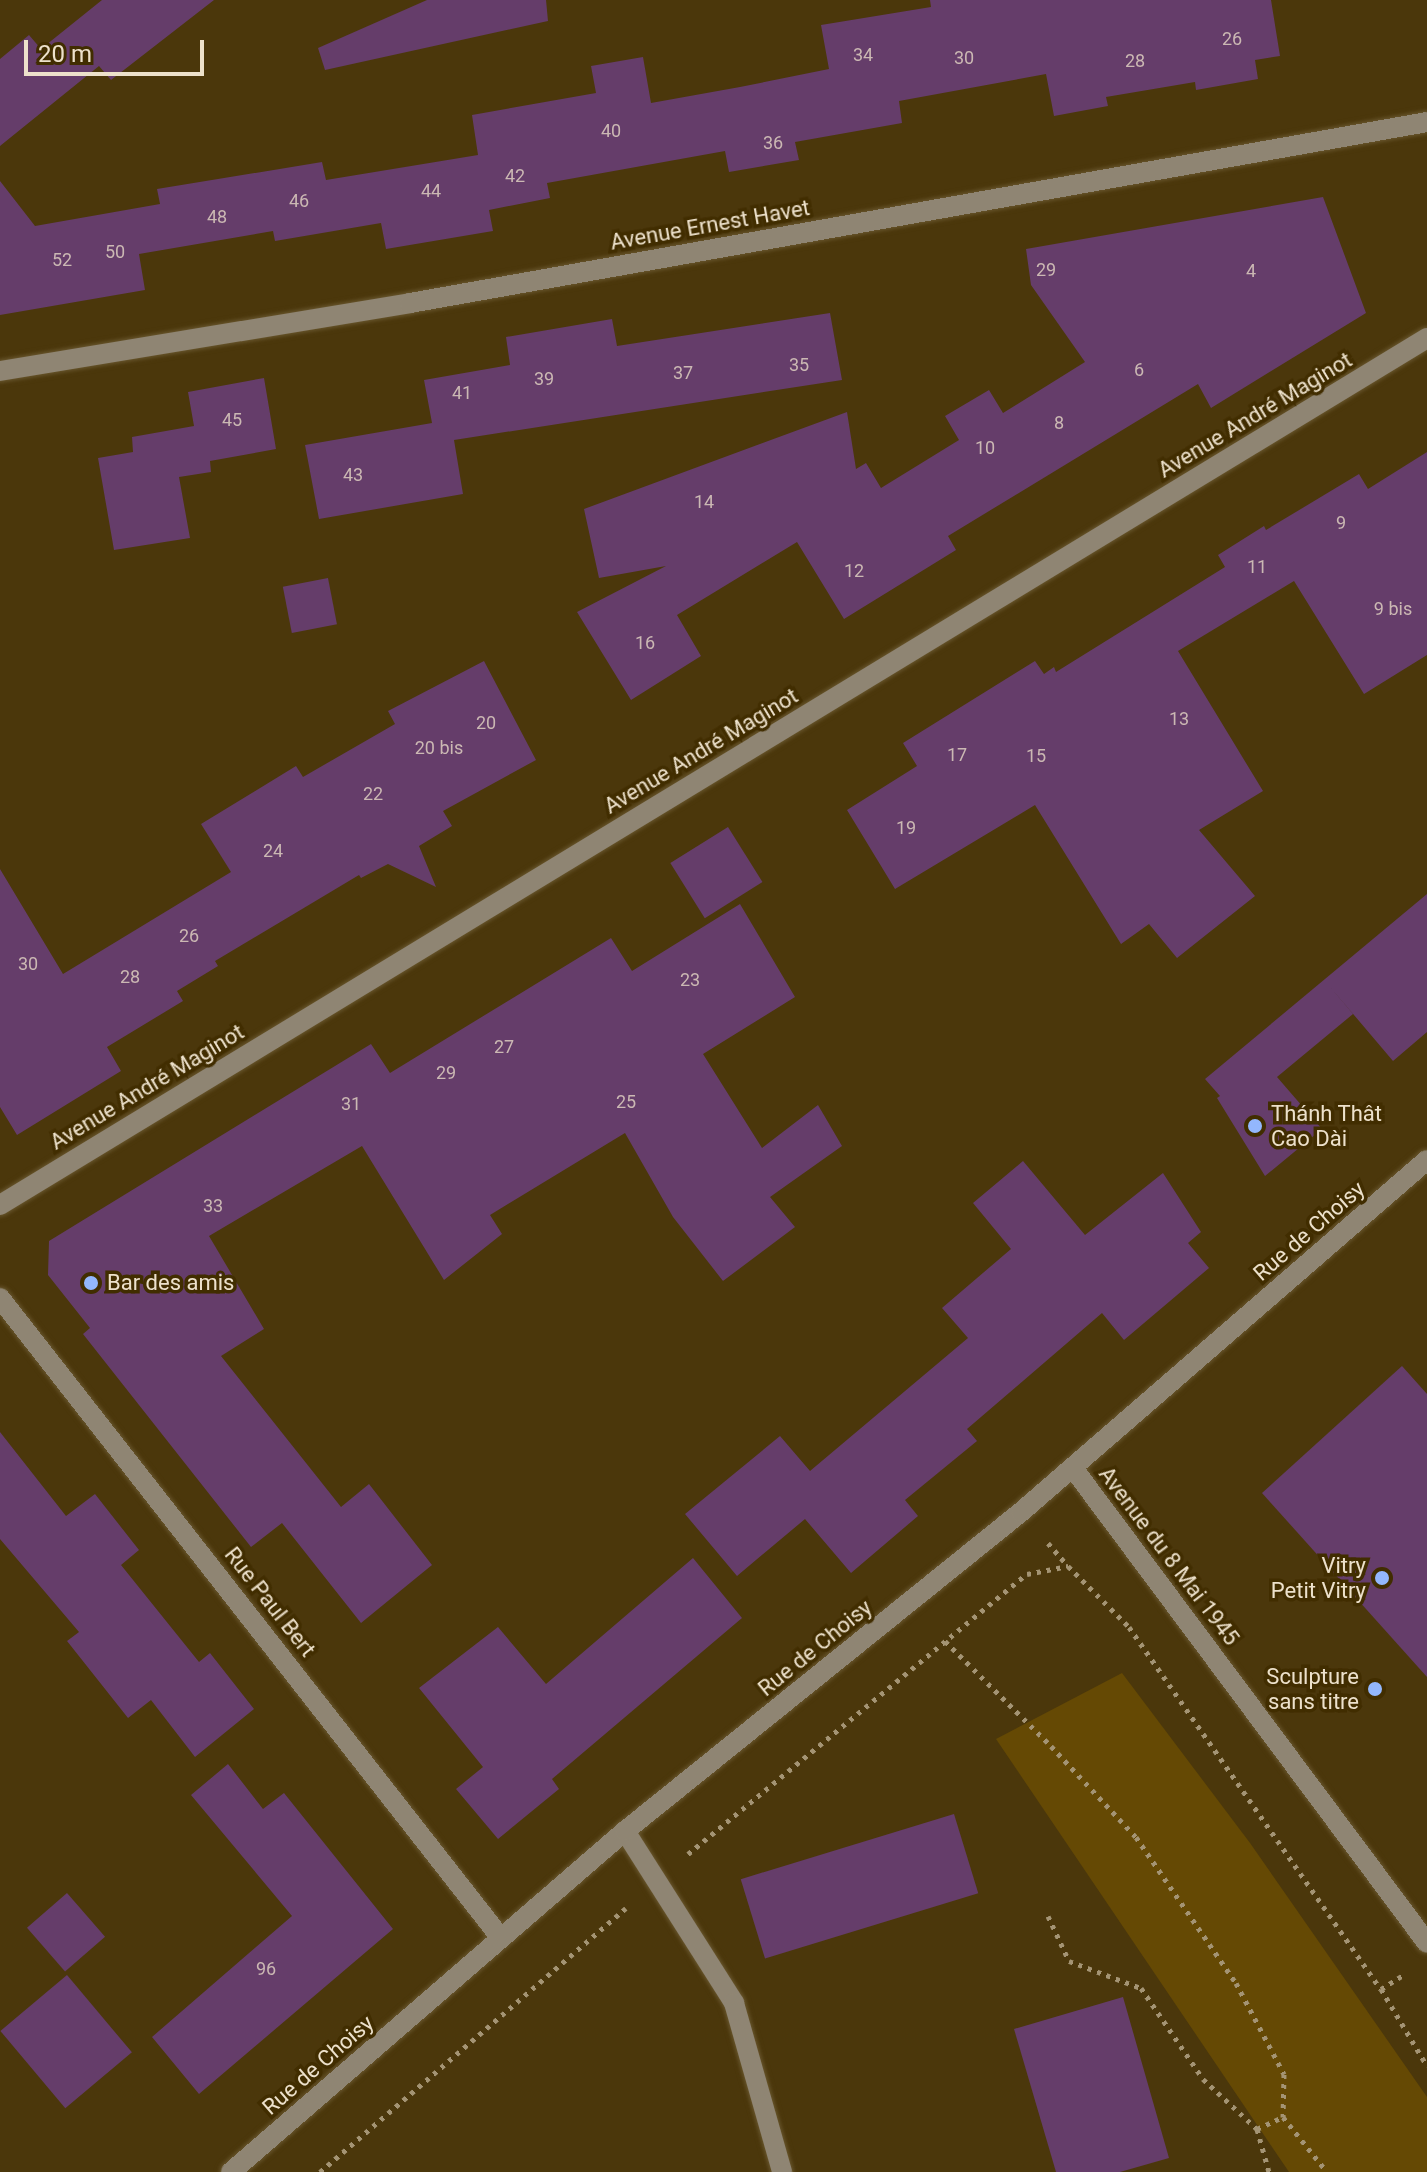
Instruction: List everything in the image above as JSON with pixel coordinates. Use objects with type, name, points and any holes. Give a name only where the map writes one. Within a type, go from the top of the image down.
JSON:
[{"type":"street","name":"Avenue Ernest Havet","points":[[0,371],[410,303],[1427,122]]},
{"type":"street","name":"Avenue André Maginot","points":[[0,1205],[1427,338]]},
{"type":"street","name":"Rue de Choisy","points":[[231,2172],[625,1831],[1073,1468],[1427,1160]]},
{"type":"street","name":"Rue Paul Bert","points":[[0,1298],[501,1938]]},
{"type":"street","name":"Avenue du 8 Mai 1945","points":[[1073,1468],[1427,1943]]},
{"type":"street","points":[[625,1831],[734,2003],[782,2172]]},
{"type":"path","points":[[320,2172],[656,1881],[1027,1574],[1068,1566],[1129,1627],[1381,1989],[1427,2066]]},
{"type":"path","points":[[945,1641],[1051,1746],[1136,1837],[1236,1983],[1284,2074],[1283,2117],[1327,2172]]},
{"type":"path","points":[[1048,1916],[1069,1961],[1141,1988],[1203,2079],[1257,2129],[1269,2172]]},
{"type":"path","points":[[1257,2129],[1283,2117]]},
{"type":"shaded area","points":[[1122,1673],[1250,1843],[1427,2097],[1427,2172],[1289,2172],[996,1739]]},
{"type":"building","points":[[102,0],[214,0],[111,80],[99,66],[0,146],[0,59],[29,35],[41,49]]},
{"type":"building","points":[[427,0],[546,0],[548,21],[325,70],[318,48]]},
{"type":"building","points":[[930,0],[1271,0],[1280,56],[1255,60],[1258,79],[1196,90],[1195,82],[1106,97],[1108,106],[1054,116],[1046,74],[899,101],[902,123],[795,142],[799,160],[729,172],[725,151],[547,183],[550,198],[489,210],[493,231],[386,249],[381,223],[275,241],[273,231],[139,254],[145,290],[0,315],[0,181],[35,226],[160,204],[157,189],[322,162],[326,180],[478,155],[472,115],[596,93],[591,66],[643,57],[651,103],[740,87],[829,69],[821,25],[931,7]]},
{"type":"building","points":[[1323,197],[1366,313],[1211,408],[1198,384],[948,536],[956,550],[844,619],[797,542],[677,615],[701,656],[631,700],[577,612],[666,566],[599,578],[584,509],[847,412],[856,469],[866,463],[881,488],[959,440],[945,416],[989,390],[1003,413],[1085,362],[1031,285],[1026,249]]},
{"type":"building","points":[[830,313],[842,380],[454,440],[463,494],[319,519],[305,445],[432,423],[424,380],[510,365],[506,337],[612,319],[617,346]]},
{"type":"building","points":[[264,378],[276,449],[210,461],[211,472],[179,477],[190,538],[114,550],[98,458],[133,452],[132,437],[194,426],[188,392]]},
{"type":"building","points":[[1427,452],[1427,655],[1364,694],[1294,581],[1178,651],[1263,791],[1199,830],[1255,896],[1177,958],[1149,924],[1121,944],[1035,805],[895,889],[847,810],[917,766],[903,743],[1035,661],[1044,674],[1054,667],[1056,672],[1225,567],[1218,555],[1264,526],[1266,530],[1359,474],[1368,489]]},
{"type":"building","points":[[328,578],[337,624],[292,633],[283,587]]},
{"type":"building","points":[[484,661],[536,760],[443,811],[452,826],[419,846],[436,887],[388,864],[361,878],[359,875],[215,961],[218,966],[177,991],[183,1001],[107,1047],[121,1071],[17,1135],[0,1107],[0,869],[63,974],[231,872],[201,824],[296,766],[303,777],[395,724],[388,711]]},
{"type":"building","points":[[728,827],[762,882],[705,918],[670,863]]},
{"type":"building","points":[[1427,894],[1427,1032],[1393,1061],[1326,982],[1353,1014],[1277,1077],[1322,1129],[1265,1176],[1217,1098],[1220,1096],[1205,1079]]},
{"type":"building","points":[[740,904],[795,997],[703,1054],[762,1148],[818,1105],[842,1146],[770,1197],[795,1227],[723,1281],[673,1217],[625,1133],[490,1215],[502,1234],[444,1280],[362,1146],[209,1236],[264,1329],[221,1356],[341,1507],[369,1484],[432,1565],[361,1623],[282,1523],[251,1547],[83,1334],[90,1328],[48,1275],[49,1241],[371,1044],[390,1073],[611,938],[632,971]]},
{"type":"building","points":[[1023,1161],[1085,1235],[1163,1173],[1201,1232],[1188,1243],[1209,1268],[1124,1340],[1102,1313],[967,1429],[977,1441],[905,1500],[918,1516],[851,1573],[805,1519],[737,1576],[685,1514],[780,1436],[810,1471],[968,1338],[942,1308],[1011,1249],[973,1203]]},
{"type":"building","name":"Vitry Petit Vitry","points":[[1402,1366],[1427,1394],[1427,1677],[1262,1493]]},
{"type":"building","points":[[0,1432],[66,1516],[95,1494],[139,1550],[121,1565],[199,1662],[210,1653],[254,1709],[195,1757],[151,1700],[128,1718],[67,1641],[79,1632],[0,1539]]},
{"type":"building","points":[[693,1558],[742,1618],[552,1779],[559,1789],[498,1839],[456,1789],[483,1767],[419,1688],[498,1627],[546,1684]]},
{"type":"building","points":[[228,1764],[263,1809],[284,1793],[393,1929],[199,2094],[152,2037],[292,1916],[191,1795]]},
{"type":"building","points":[[954,1814],[978,1893],[765,1959],[741,1879]]},
{"type":"building","points":[[67,1893],[105,1937],[65,1972],[27,1928]]},
{"type":"building","points":[[67,1975],[132,2052],[65,2108],[0,2031]]},
{"type":"building","points":[[1123,1997],[1169,2158],[1120,2172],[1056,2172],[1014,2029]]},
{"type":"place","name":"Thánh Thât Cao Dài","points":[[1255,1126]]},
{"type":"place","name":"Bar des amis","points":[[91,1283]]},
{"type":"place","name":"Vitry Petit Vitry","points":[[1382,1578]]},
{"type":"place","name":"Sculpture sans titre","points":[[1375,1689]]}]
